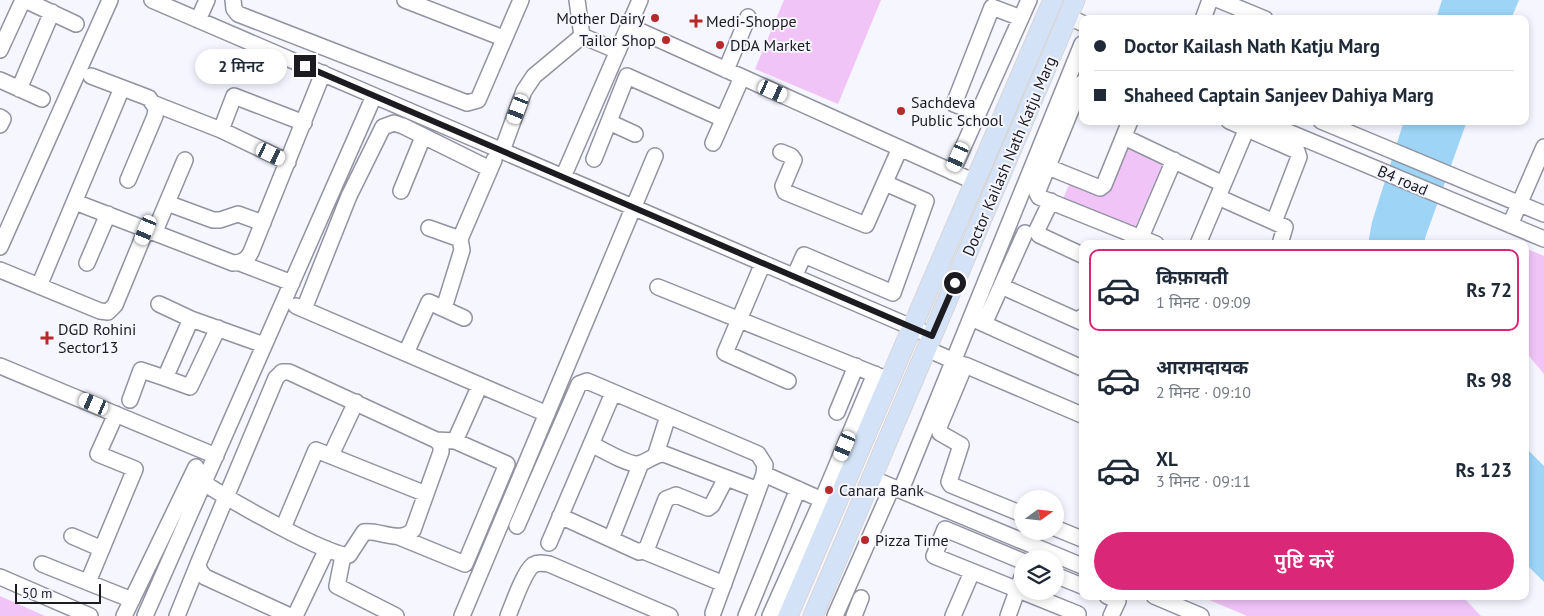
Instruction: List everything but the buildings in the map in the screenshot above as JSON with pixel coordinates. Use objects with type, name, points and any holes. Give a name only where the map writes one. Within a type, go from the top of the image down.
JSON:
[{"type":"main road","name":"Doctor Kailash Nath Katju Marg","points":[[788,616],[829,503],[882,377],[912,328],[1054,0]]},
{"type":"main road","name":"Doctor Kailash Nath Katju Marg","points":[[813,616],[1060,37],[1075,13]]},
{"type":"street","points":[[0,50],[24,0],[76,24]]},
{"type":"street","points":[[0,247],[110,0]]},
{"type":"street","points":[[152,0],[912,328],[929,343],[959,363],[1079,414]]},
{"type":"street","points":[[198,20],[207,0]]},
{"type":"street","points":[[233,0],[234,9],[238,14],[467,103],[478,100],[521,0]]},
{"type":"street","points":[[405,0],[504,38]]},
{"type":"street","points":[[577,0],[582,36]]},
{"type":"street","points":[[563,177],[640,0]]},
{"type":"street","points":[[952,172],[1028,0]]},
{"type":"street","points":[[1204,15],[1210,0]]},
{"type":"street","points":[[1219,0],[1256,15]]},
{"type":"street","points":[[978,113],[954,104],[992,6],[1021,18]]},
{"type":"street","points":[[18,88],[52,12]]},
{"type":"street","points":[[726,70],[748,17]]},
{"type":"street","points":[[629,26],[975,182]]},
{"type":"street","points":[[582,36],[618,51]]},
{"type":"street","points":[[444,308],[462,250],[460,239],[524,91],[534,76],[582,36]]},
{"type":"street","points":[[1060,37],[1079,44]]},
{"type":"street","points":[[836,616],[959,363],[1041,164],[1079,54]]},
{"type":"street","points":[[240,263],[248,259],[323,73]]},
{"type":"street","points":[[91,76],[149,98],[155,104],[221,130],[288,162]]},
{"type":"street","points":[[594,159],[627,76],[723,119]]},
{"type":"street","points":[[713,144],[742,77]]},
{"type":"street","points":[[0,80],[42,99]]},
{"type":"street","points":[[406,109],[415,83]]},
{"type":"street","points":[[39,286],[76,202],[122,88]]},
{"type":"street","points":[[1079,89],[1041,164],[1037,193],[1039,197],[1147,240]]},
{"type":"street","points":[[221,130],[234,96],[304,123]]},
{"type":"street","points":[[145,616],[374,96]]},
{"type":"street","points":[[128,180],[156,116],[155,104]]},
{"type":"street","points":[[0,117],[3,119],[0,125]]},
{"type":"street","points":[[609,122],[635,134]]},
{"type":"street","points":[[304,309],[349,196],[383,127],[394,123],[490,169]]},
{"type":"street","points":[[1041,164],[1100,188],[1104,186],[1128,125]]},
{"type":"street","points":[[1200,240],[1248,125],[1299,154],[1274,222]]},
{"type":"street","name":"B4 road","points":[[1271,125],[1544,239]]},
{"type":"street","name":"B4 road","points":[[1330,125],[1544,214]]},
{"type":"street","points":[[400,191],[423,137]]},
{"type":"street","points":[[1124,137],[1174,160],[1220,191],[1285,227],[1281,240]]},
{"type":"street","points":[[1510,225],[1544,147]]},
{"type":"street","points":[[781,152],[791,156],[794,160],[783,186],[784,192],[866,225],[900,148]]},
{"type":"street","points":[[462,616],[655,156]]},
{"type":"street","points":[[0,270],[100,311],[108,312],[115,306],[150,230],[167,203],[185,160]]},
{"type":"street","points":[[1141,237],[1174,160]]},
{"type":"street","points":[[794,277],[804,255],[893,293],[926,201],[886,183]]},
{"type":"street","points":[[333,189],[349,196]]},
{"type":"street","points":[[76,202],[233,263],[240,263],[292,283]]},
{"type":"street","points":[[1051,202],[1037,230],[1039,235],[1079,254]]},
{"type":"street","points":[[167,203],[213,220],[220,220],[238,214],[263,222]]},
{"type":"street","points":[[87,263],[108,214]]},
{"type":"street","points":[[430,228],[460,239]]},
{"type":"street","points":[[977,321],[1001,286],[1025,234]]},
{"type":"street","points":[[763,263],[725,353],[788,381]]},
{"type":"street","points":[[1001,286],[1079,319]]},
{"type":"street","points":[[658,287],[882,377]]},
{"type":"street","points":[[284,301],[547,414]]},
{"type":"street","points":[[406,353],[429,302],[464,318]]},
{"type":"street","points":[[159,304],[191,319],[264,345]]},
{"type":"street","points":[[165,378],[191,319]]},
{"type":"street","points":[[977,321],[1079,367]]},
{"type":"street","points":[[130,400],[141,370],[190,387],[218,328]]},
{"type":"street","points":[[959,363],[938,427],[940,433],[961,445],[949,482],[951,485],[1014,511]]},
{"type":"street","points":[[0,366],[216,456]]},
{"type":"street","points":[[837,412],[856,366]]},
{"type":"street","points":[[177,616],[276,378],[282,372],[289,372],[356,402],[436,440],[441,445],[441,452],[413,530],[408,536],[399,537]]},
{"type":"street","points":[[517,526],[579,384],[587,381],[758,454],[765,465],[764,474],[713,613]]},
{"type":"street","points":[[455,441],[480,385]]},
{"type":"street","points":[[549,543],[614,393]]},
{"type":"street","points":[[331,455],[356,402]]},
{"type":"street","points":[[88,582],[135,469],[98,454],[116,414]]},
{"type":"street","points":[[656,454],[668,416]]},
{"type":"street","points":[[204,484],[283,528],[344,556],[353,552],[364,532],[374,531],[399,537],[465,564],[506,464],[455,441],[436,440]]},
{"type":"street","points":[[591,444],[632,464],[642,463],[656,454],[664,454],[758,490]]},
{"type":"street","points":[[283,528],[316,450],[426,494]]},
{"type":"street","points":[[612,539],[642,463]]},
{"type":"street","points":[[124,616],[196,467]]},
{"type":"street","points":[[764,474],[829,503],[770,616]]},
{"type":"street","points":[[643,551],[647,548],[666,499],[676,496],[708,508],[712,505],[726,478]]},
{"type":"street","points":[[871,478],[897,488],[1028,550]]},
{"type":"street","points":[[746,616],[798,489]]},
{"type":"street","points":[[560,516],[639,552],[643,551],[724,584]]},
{"type":"street","points":[[1014,558],[945,529],[934,556],[972,572],[1014,582]]},
{"type":"street","points":[[1064,532],[1079,538]]},
{"type":"street","points":[[72,536],[102,549]]},
{"type":"street","points":[[295,616],[327,549]]},
{"type":"street","points":[[344,556],[337,586],[388,614]]},
{"type":"street","points":[[1064,561],[1079,565]]},
{"type":"street","points":[[508,616],[531,566],[539,563],[549,564],[670,616]]},
{"type":"street","points":[[42,564],[132,600]]},
{"type":"street","points":[[198,564],[200,571],[205,577],[290,616]]},
{"type":"street","points":[[953,616],[972,572]]},
{"type":"street","points":[[0,577],[90,616]]},
{"type":"street","points":[[1064,579],[1079,585]]},
{"type":"street","points":[[854,616],[861,598]]},
{"type":"street","points":[[1008,616],[1014,600]]},
{"type":"street","points":[[1051,600],[1078,614],[1077,616]]},
{"type":"street","points":[[1111,616],[1118,601],[1116,600]]},
{"type":"street","points":[[1163,600],[1201,616]]},
{"type":"shaded area","points":[[784,0],[881,0],[838,104],[755,69]]},
{"type":"shaded area","points":[[1120,143],[1164,161],[1134,230],[1063,199],[1071,180],[1099,192]]},
{"type":"shaded area","points":[[1529,250],[1544,256],[1544,374],[1529,356]]},
{"type":"shaded area","points":[[0,596],[45,616],[0,616]]},
{"type":"shaded area","points":[[1209,600],[1466,600],[1481,616],[1247,616]]},
{"type":"water","points":[[1442,0],[1519,0],[1513,15],[1437,15]]},
{"type":"water","points":[[1403,125],[1466,125],[1425,240],[1369,240],[1372,222]]},
{"type":"water","points":[[1529,451],[1544,466],[1544,582],[1529,567]]},
{"type":"place","name":"Mother Dairy","points":[[655,18]]},
{"type":"place","name":"Medi-Shoppe","points":[[696,21]]},
{"type":"place","name":"Tailor Shop","points":[[666,40]]},
{"type":"place","name":"DDA Market","points":[[720,45]]},
{"type":"place","name":"Sachdeva Public School","points":[[901,111]]},
{"type":"place","name":"DGD Rohini Sector13","points":[[47,338]]},
{"type":"place","name":"Canara Bank","points":[[829,490]]},
{"type":"place","name":"Pizza Time","points":[[865,540]]},
{"type":"route","points":[[305,66],[932,336],[955,283]]}]
